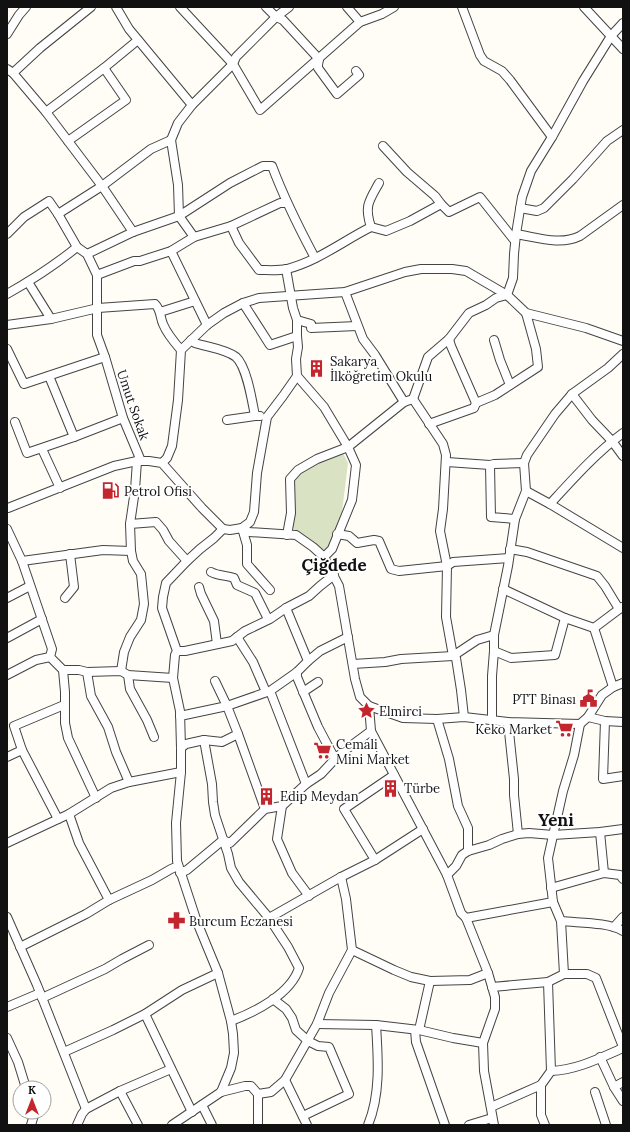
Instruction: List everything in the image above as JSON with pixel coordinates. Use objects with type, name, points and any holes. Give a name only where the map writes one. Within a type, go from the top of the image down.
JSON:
[{"type":"street","points":[[7,34],[19,14],[26,7]]},
{"type":"street","points":[[91,7],[10,71],[46,112],[102,186],[133,232]]},
{"type":"street","points":[[116,7],[129,29],[192,105]]},
{"type":"street","points":[[180,7],[233,64],[260,110],[360,22],[382,14],[394,7]]},
{"type":"street","points":[[266,7],[276,18],[283,20],[319,59]]},
{"type":"street","points":[[194,237],[179,216],[178,186],[171,140],[178,123],[192,105],[233,64],[236,57],[289,7]]},
{"type":"street","points":[[347,7],[360,22]]},
{"type":"street","points":[[462,7],[480,55],[484,61],[502,71],[552,137]]},
{"type":"street","points":[[584,7],[623,49]]},
{"type":"street","points":[[507,295],[513,278],[516,237],[522,197],[531,171],[583,81],[611,36],[623,23]]},
{"type":"street","points":[[46,112],[138,40]]},
{"type":"street","points":[[319,59],[318,68],[337,94],[359,75],[356,71]]},
{"type":"street","points":[[68,141],[126,100],[104,68]]},
{"type":"street","points":[[520,208],[537,211],[544,208],[573,179],[607,141],[623,130]]},
{"type":"street","points":[[58,214],[102,186],[151,149],[171,140]]},
{"type":"street","points":[[383,146],[408,172],[435,196],[449,212],[480,197],[516,237],[559,241],[573,240],[623,206]]},
{"type":"street","points":[[87,254],[133,232],[179,216],[230,183],[263,166],[272,166],[287,203],[315,258]]},
{"type":"street","points":[[371,227],[368,218],[368,203],[379,182]]},
{"type":"street","points":[[7,234],[24,217],[50,201],[77,246],[87,254],[97,275],[134,261],[140,261],[171,251],[194,237],[231,226],[280,203],[287,203]]},
{"type":"street","points":[[231,226],[239,243],[259,270],[286,269],[315,258],[371,227],[386,231],[410,221],[441,204]]},
{"type":"street","points":[[7,294],[54,265],[77,246]]},
{"type":"street","points":[[171,251],[207,325]]},
{"type":"street","points":[[286,269],[293,308],[297,320],[297,376],[324,407],[348,447],[356,465],[352,500],[332,549],[324,557]]},
{"type":"street","points":[[162,464],[167,458],[172,446],[178,400],[181,350],[207,325],[224,313],[243,303],[259,298],[345,292],[405,272],[421,269],[452,269],[466,271],[507,295],[526,313],[586,328],[623,341]]},
{"type":"street","name":"Umut Sokak","points":[[97,275],[97,334],[123,418],[139,461],[130,524],[131,551],[133,561],[141,574],[144,604],[141,620],[130,637],[124,652],[125,673]]},
{"type":"street","points":[[28,282],[51,318]]},
{"type":"street","points":[[345,292],[363,339],[375,355],[404,402]]},
{"type":"street","points":[[413,399],[428,357],[449,340],[469,313],[486,305],[496,298],[507,295]]},
{"type":"street","points":[[160,312],[195,301]]},
{"type":"street","points":[[243,303],[270,345],[297,336]]},
{"type":"street","points":[[7,325],[98,308],[155,304],[160,312],[163,324],[171,339],[181,350]]},
{"type":"street","points":[[429,424],[474,408],[476,403],[495,395],[538,367],[536,349],[526,313]]},
{"type":"street","points":[[297,320],[311,324],[311,328],[357,326]]},
{"type":"street","points":[[191,340],[195,343],[223,351],[236,358],[246,371],[255,416]]},
{"type":"street","points":[[449,340],[476,403]]},
{"type":"street","points":[[494,340],[510,385]]},
{"type":"street","points":[[7,349],[24,384],[105,357]]},
{"type":"street","points":[[492,720],[494,635],[504,589],[515,519],[526,491],[524,463],[527,454],[555,414],[572,394],[608,368],[623,354]]},
{"type":"street","points":[[49,376],[74,437]]},
{"type":"street","points":[[7,509],[114,466],[139,461],[149,461],[162,464],[222,529],[230,530],[242,528],[250,522],[254,512],[256,474],[266,417],[297,376]]},
{"type":"street","points":[[572,394],[623,456]]},
{"type":"street","points":[[287,535],[291,513],[290,479],[298,470],[317,459],[348,447],[404,402],[413,399]]},
{"type":"street","points":[[413,399],[443,444],[447,462],[440,531],[447,566],[446,616],[453,656],[456,658],[464,717]]},
{"type":"street","points":[[227,420],[255,416],[266,417]]},
{"type":"street","points":[[15,422],[27,453],[123,418]]},
{"type":"street","points":[[550,504],[583,468],[612,441],[623,433]]},
{"type":"street","points":[[42,448],[60,488]]},
{"type":"street","points":[[447,462],[490,465],[524,463]]},
{"type":"street","points":[[490,465],[491,518],[515,519]]},
{"type":"street","points":[[526,491],[623,548]]},
{"type":"street","points":[[130,524],[156,522],[163,530],[169,541],[187,561]]},
{"type":"street","points":[[242,528],[249,532],[296,535],[324,557],[339,586],[355,679],[360,696],[370,706],[403,718],[437,719],[464,717],[508,722],[580,724]]},
{"type":"street","points":[[242,528],[247,545],[247,564],[270,590]]},
{"type":"street","points":[[7,529],[22,561],[42,619],[52,649],[50,657]]},
{"type":"street","points":[[221,1092],[231,1068],[234,1053],[233,1034],[218,973],[197,922],[177,861],[176,823],[181,772],[181,748],[180,716],[173,678],[175,655],[177,651],[162,608],[166,583],[187,561],[214,538],[222,529]]},
{"type":"street","points":[[337,534],[348,536],[357,543],[374,540],[379,542],[391,569],[399,571],[447,566],[453,562],[509,558]]},
{"type":"street","points":[[510,548],[527,552],[597,576],[621,608],[594,628]]},
{"type":"street","points":[[22,561],[103,550],[131,551]]},
{"type":"street","points":[[65,598],[74,587],[70,554]]},
{"type":"street","points":[[211,572],[234,578],[237,585],[255,593],[268,619]]},
{"type":"street","points":[[177,651],[185,651],[232,641],[245,631],[309,596],[334,575]]},
{"type":"street","points":[[7,598],[30,586]]},
{"type":"street","points":[[199,587],[214,621],[217,644]]},
{"type":"street","points":[[504,589],[565,618],[594,628]]},
{"type":"street","points":[[286,608],[308,661]]},
{"type":"street","points":[[494,651],[511,658],[555,655],[565,618]]},
{"type":"street","points":[[7,638],[42,619]]},
{"type":"street","points":[[594,628],[614,687]]},
{"type":"street","points":[[353,664],[453,656],[476,640],[494,635]]},
{"type":"street","points":[[237,637],[253,662],[268,692],[306,784]]},
{"type":"street","points":[[180,716],[227,706],[268,692],[297,672],[320,651],[348,637]]},
{"type":"street","points":[[50,657],[63,670],[65,723],[68,738],[96,798]]},
{"type":"street","points":[[7,675],[36,660],[50,657]]},
{"type":"street","points":[[63,670],[125,673],[173,678]]},
{"type":"street","points":[[87,672],[90,696],[108,728],[116,752],[129,782]]},
{"type":"street","points":[[297,672],[297,677],[318,727],[335,759]]},
{"type":"street","points":[[125,673],[130,689],[147,720],[154,737]]},
{"type":"street","points":[[215,681],[238,734],[265,809]]},
{"type":"street","points":[[303,692],[318,682]]},
{"type":"street","points":[[564,974],[561,921],[553,902],[548,858],[563,791],[574,755],[580,724],[588,717],[602,695],[623,683]]},
{"type":"street","points":[[58,819],[22,750],[14,726],[64,705]]},
{"type":"street","points":[[370,706],[371,731],[447,875],[461,913],[466,918],[488,973],[492,988],[495,1010],[483,1043],[484,1071],[493,1121],[469,1125]]},
{"type":"street","points":[[588,717],[605,721],[623,722]]},
{"type":"street","points":[[437,719],[449,759],[458,806],[468,828],[468,851]]},
{"type":"street","points":[[605,721],[603,779],[623,776]]},
{"type":"street","points":[[508,722],[514,771],[514,795],[518,834]]},
{"type":"street","points":[[223,840],[230,843],[265,809],[282,806],[306,784],[321,774],[335,759],[371,731]]},
{"type":"street","points":[[181,748],[186,744],[204,740],[222,742],[238,734]]},
{"type":"street","points":[[204,740],[212,784],[212,802],[231,868],[239,882],[269,918],[288,947],[299,968],[286,988],[273,999],[249,1014],[231,1021]]},
{"type":"street","points":[[7,757],[22,750]]},
{"type":"street","points":[[7,843],[69,814],[111,788],[129,782],[181,772]]},
{"type":"street","points":[[375,860],[344,808],[394,774]]},
{"type":"street","points":[[282,806],[277,839],[292,873],[309,896]]},
{"type":"street","points":[[69,814],[79,843],[109,900]]},
{"type":"street","points":[[269,918],[341,877],[375,860],[423,829]]},
{"type":"street","points":[[447,875],[456,866],[462,855],[468,851],[518,834],[529,833],[553,835],[623,829]]},
{"type":"street","points":[[600,832],[604,873]]},
{"type":"street","points":[[20,947],[171,869],[187,870],[223,840]]},
{"type":"street","points":[[552,888],[604,873],[620,875],[623,879]]},
{"type":"street","points":[[258,1094],[271,1092],[285,1080],[317,1024],[329,993],[352,950],[346,899],[341,877]]},
{"type":"street","points":[[466,918],[553,902]]},
{"type":"street","points":[[7,917],[41,995],[86,1109]]},
{"type":"street","points":[[614,927],[623,917]]},
{"type":"street","points":[[561,921],[608,925],[623,931]]},
{"type":"street","points":[[7,1007],[105,970],[122,959],[149,946]]},
{"type":"street","points":[[352,950],[394,970],[430,981],[470,980],[488,973]]},
{"type":"street","points":[[64,1052],[113,1030],[144,1014],[182,990],[218,973]]},
{"type":"street","points":[[492,988],[548,982],[564,974],[587,974],[596,978],[623,1048],[578,1067],[562,1071],[551,1071]]},
{"type":"street","points":[[430,981],[417,1030],[416,1042],[444,1125]]},
{"type":"street","points":[[491,1107],[541,1085],[551,1071],[548,982]]},
{"type":"street","points":[[273,999],[286,1009],[292,1018],[296,1030],[308,1041],[318,1046],[329,1048],[349,1094],[303,1116]]},
{"type":"street","points":[[144,1014],[192,1112]]},
{"type":"street","points":[[317,1024],[376,1025],[417,1030],[483,1043]]},
{"type":"street","points":[[368,1125],[375,1104],[377,1046],[376,1025]]},
{"type":"street","points":[[7,1038],[18,1062],[24,1080]]},
{"type":"street","points":[[600,1057],[614,1087],[623,1101]]},
{"type":"street","points":[[77,1125],[86,1109],[120,1091],[171,1069]]},
{"type":"street","points":[[285,1080],[307,1125]]},
{"type":"street","points":[[614,1087],[623,1082]]},
{"type":"street","points":[[541,1085],[541,1115],[545,1125]]},
{"type":"street","points":[[172,1125],[221,1092],[245,1086],[251,1086],[258,1094],[258,1125]]},
{"type":"street","points":[[120,1091],[138,1125]]},
{"type":"street","points":[[594,1092],[606,1125]]},
{"type":"street","points":[[202,1105],[212,1125]]},
{"type":"green space","points":[[342,451],[348,463],[342,512],[337,534],[328,553],[286,523],[293,480],[309,466]]},
{"type":"place","name":"Sakarya İlköğretim Okulu","points":[[317,368]]},
{"type":"place","name":"Petrol Ofisi","points":[[111,491]]},
{"type":"place","name":"PTT Binası","points":[[589,699]]},
{"type":"place","name":"Elmirci","points":[[366,711]]},
{"type":"place","name":"Keko Market","points":[[565,729]]},
{"type":"place","name":"Cemali Mini Market","points":[[323,751]]},
{"type":"place","name":"Türbe","points":[[391,788]]},
{"type":"place","name":"Edip Meydan","points":[[267,796]]},
{"type":"place","name":"Burcum Eczanesi","points":[[176,921]]},
{"type":"district","name":"Çiğdede","points":[[334,565]]},
{"type":"district","name":"Yeni","points":[[556,820]]}]
